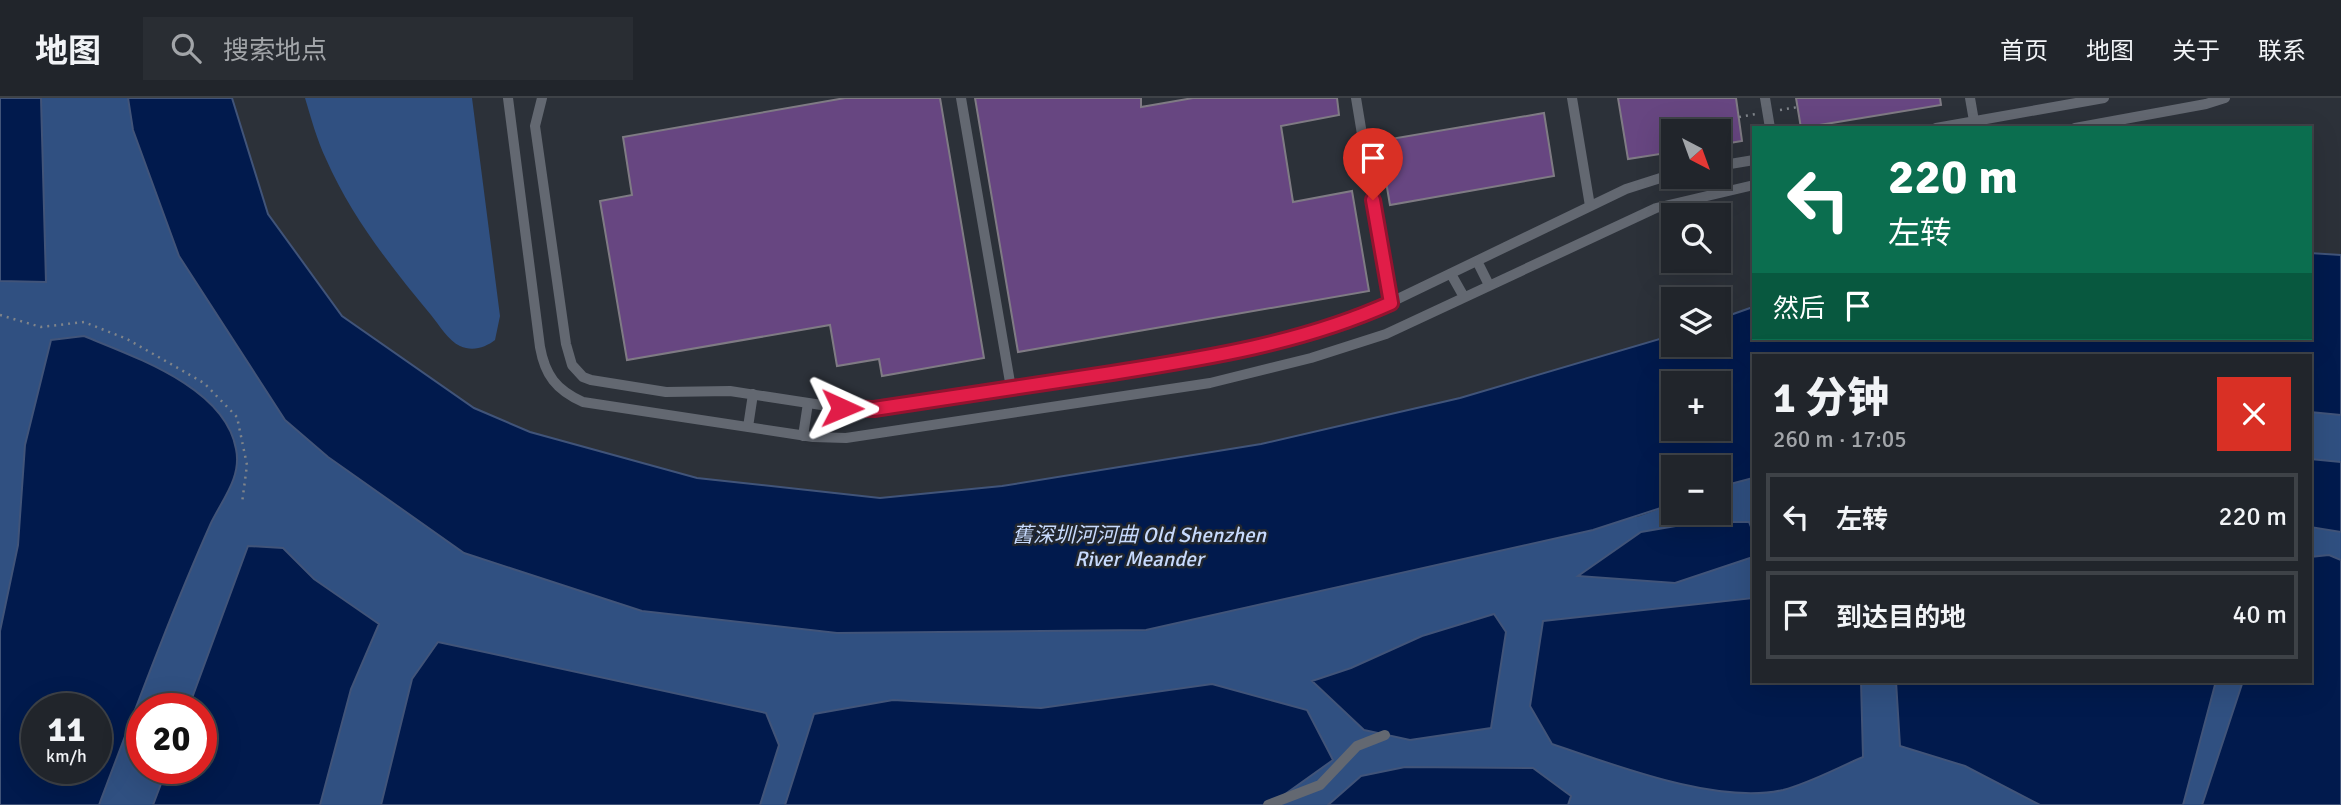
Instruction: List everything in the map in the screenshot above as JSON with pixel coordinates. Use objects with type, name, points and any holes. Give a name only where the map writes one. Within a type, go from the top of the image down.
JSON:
[{"type":"lane","points":[[508,98],[540,347],[551,380],[562,391],[583,402],[803,436],[846,438],[1210,383],[1355,344],[1656,208],[1752,185]]},
{"type":"lane","points":[[542,98],[535,126],[572,365],[583,377],[666,392],[730,391],[864,410],[1262,346],[1330,328],[1391,303],[1626,189],[1661,178]]},
{"type":"lane","points":[[961,98],[1011,388]]},
{"type":"lane","points":[[1356,98],[1391,303]]},
{"type":"lane","points":[[1572,98],[1590,206]]},
{"type":"lane","points":[[1765,98],[1770,126]]},
{"type":"lane","points":[[1970,98],[1974,121]]},
{"type":"lane","points":[[1948,126],[2104,98]]},
{"type":"lane","points":[[2087,126],[2206,104],[2225,98]]},
{"type":"lane","points":[[1731,164],[1752,160]]},
{"type":"lane","points":[[1477,261],[1489,285]]},
{"type":"lane","points":[[1451,274],[1464,297]]},
{"type":"lane","points":[[748,427],[753,394]]},
{"type":"lane","points":[[803,436],[808,403]]},
{"type":"lane","points":[[1268,805],[1320,785],[1357,746],[1385,735]]},
{"type":"path","points":[[0,316],[41,327],[85,322],[127,339],[204,383],[237,417],[247,465],[242,503]]},
{"type":"shaded area","points":[[0,98],[129,98],[285,420],[328,457],[464,553],[642,611],[837,633],[1146,630],[1640,516],[1661,508],[1661,525],[1731,525],[1731,484],[1752,478],[1752,683],[2312,683],[2312,412],[2341,415],[2341,805],[0,805]]},
{"type":"shaded area","points":[[305,98],[472,98],[500,316],[495,340],[474,349],[456,344],[401,278],[347,201],[320,144]]},
{"type":"water","points":[[0,98],[41,98],[46,282],[0,281]]},
{"type":"water","name":"舊深圳河河曲 Old Shenzhen River Meander","points":[[128,98],[232,98],[268,214],[342,316],[474,408],[530,432],[697,478],[880,498],[1002,486],[1261,444],[1460,398],[1661,339],[1661,357],[1731,357],[1731,315],[1752,307],[1752,340],[2312,340],[2312,253],[2341,255],[2341,415],[2312,412],[2312,354],[1752,354],[1752,478],[1731,484],[1731,455],[1661,455],[1661,508],[1593,530],[1146,630],[837,633],[642,611],[464,553],[328,457],[285,420],[179,256],[133,130]]},
{"type":"water","points":[[84,336],[175,377],[196,392],[215,408],[228,427],[236,449],[234,479],[211,523],[142,693],[126,693],[126,734],[112,771],[112,693],[21,693],[21,784],[107,784],[99,805],[0,805],[0,631],[18,545],[25,445],[51,340]]},
{"type":"water","points":[[2312,459],[2341,462],[2341,532],[2312,527]]},
{"type":"water","points":[[1731,522],[1749,522],[1752,530],[1752,557],[1675,583],[1578,576],[1641,532],[1682,525],[1731,525]]},
{"type":"water","points":[[248,546],[283,548],[314,579],[379,624],[351,689],[320,805],[153,805],[161,784],[217,784],[217,693],[194,693]]},
{"type":"water","points":[[2329,555],[2341,560],[2341,805],[2202,805],[2242,683],[2312,683],[2312,557]]},
{"type":"water","points":[[1752,598],[1752,683],[1861,683],[1863,757],[1783,790],[1728,792],[1666,781],[1552,744],[1530,706],[1543,621]]},
{"type":"water","points":[[1494,614],[1506,632],[1491,728],[1410,740],[1364,730],[1312,681],[1351,668],[1422,636]]},
{"type":"water","points":[[438,642],[766,713],[779,745],[760,805],[381,805],[412,679]]},
{"type":"water","points":[[1896,683],[2215,683],[2183,805],[2040,805],[1965,766],[1900,746]]},
{"type":"water","points":[[1212,684],[1307,710],[1333,760],[1270,805],[785,805],[814,714],[893,700],[1041,708]]},
{"type":"water","points":[[1405,767],[1533,768],[1571,796],[1568,805],[1328,805],[1361,776]]},
{"type":"building","points":[[845,98],[940,98],[984,358],[882,376],[879,359],[837,366],[830,325],[627,360],[600,201],[632,195],[623,137]]},
{"type":"building","points":[[975,98],[1141,98],[1141,107],[1193,98],[1337,98],[1339,115],[1281,126],[1293,202],[1352,191],[1369,291],[1018,352]]},
{"type":"building","points":[[1618,98],[1736,98],[1742,141],[1731,143],[1731,119],[1661,119],[1661,154],[1628,159]]},
{"type":"building","points":[[1796,98],[1940,98],[1941,105],[1801,126]]},
{"type":"building","points":[[1544,113],[1554,176],[1390,205],[1379,141]]},
{"type":"route","points":[[842,408],[874,409],[1189,361],[1330,328],[1391,303],[1373,200]]}]
